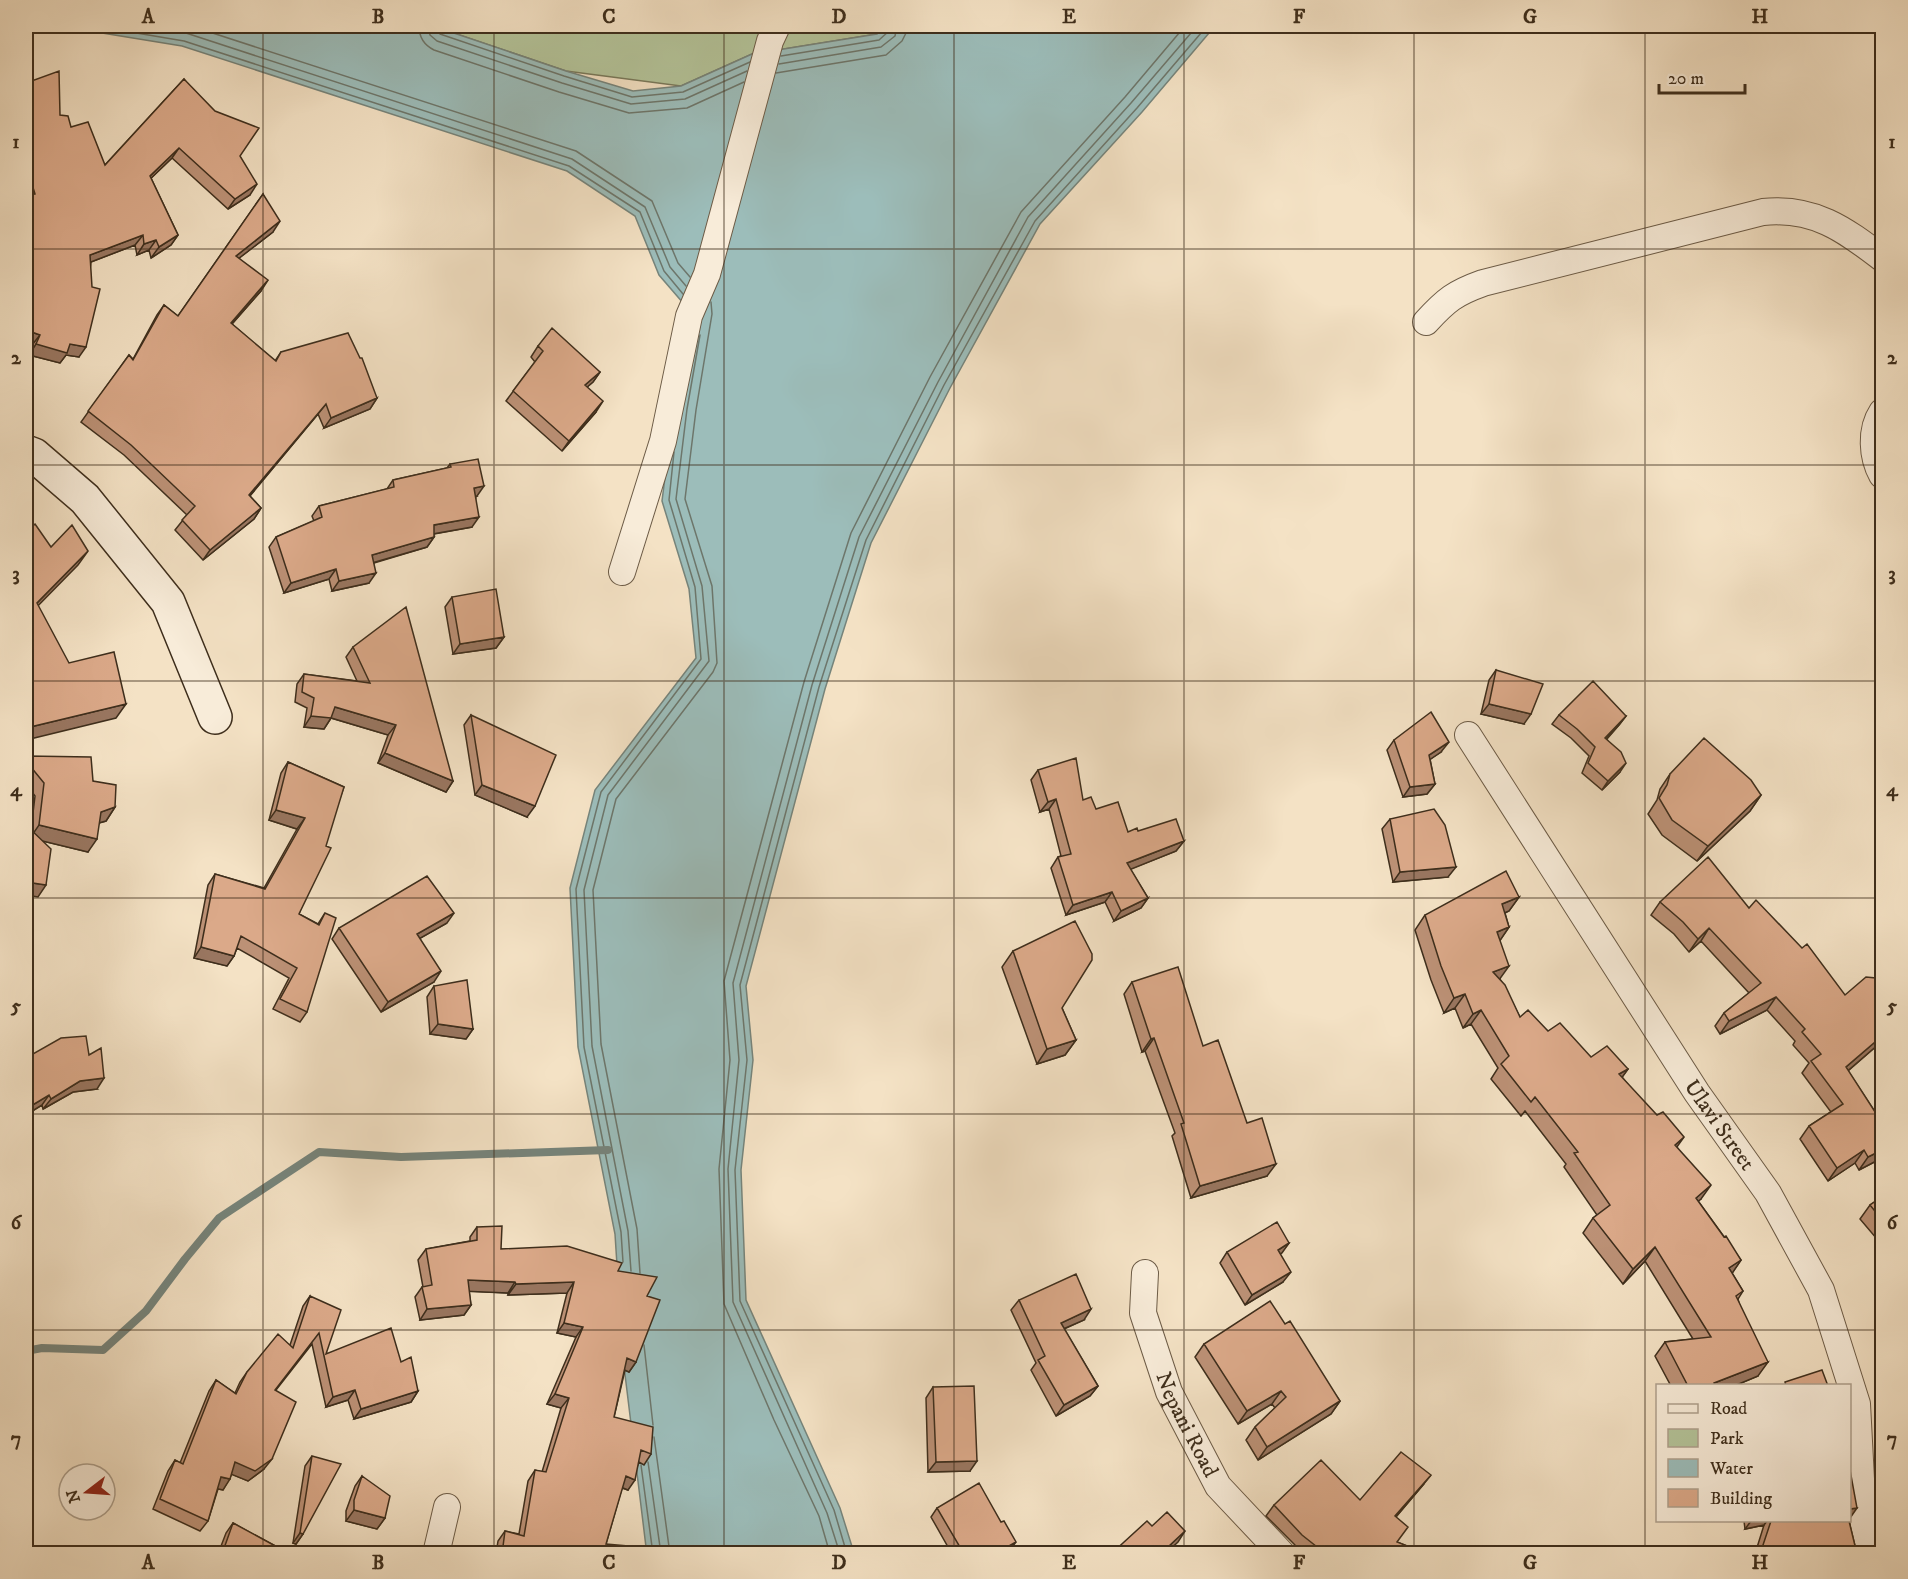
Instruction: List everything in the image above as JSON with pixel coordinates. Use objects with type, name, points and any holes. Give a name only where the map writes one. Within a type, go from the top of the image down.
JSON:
[{"type":"street","points":[[622,572],[663,441],[689,316],[707,274],[774,33]]},
{"type":"street","points":[[1426,322],[1445,302],[1460,292],[1484,283],[1763,212],[1793,212],[1818,218],[1850,233],[1882,258]]},
{"type":"street","points":[[1882,412],[1874,438],[1876,461],[1882,475]]},
{"type":"street","points":[[26,452],[34,455],[85,500],[168,602],[216,717]]},
{"type":"street","name":"Ulavi Street","points":[[1468,735],[1697,1093],[1768,1193],[1821,1290],[1851,1384]]},
{"type":"street","name":"Nepani Road","points":[[1145,1273],[1143,1313],[1169,1392],[1218,1486],[1282,1554]]},
{"type":"street","name":"Ulavi Street","points":[[1851,1385],[1857,1404],[1865,1554]]},
{"type":"street","points":[[436,1554],[447,1507]]},
{"type":"green space","points":[[433,26],[886,26],[877,34],[752,54],[681,86],[566,71]]},
{"type":"water","points":[[59,26],[433,26],[633,91],[681,86],[752,54],[877,34],[886,26],[1215,26],[1142,112],[1040,224],[950,388],[871,543],[825,689],[746,986],[753,1060],[741,1170],[746,1300],[840,1508],[854,1553],[648,1553],[623,1358],[615,1234],[578,1047],[570,888],[595,790],[696,658],[689,589],[662,501],[674,407],[690,311],[659,275],[635,216],[567,171],[182,46]]},
{"type":"building","points":[[59,71],[60,115],[68,116],[71,127],[88,122],[105,165],[184,79],[215,111],[259,128],[240,156],[257,184],[235,199],[179,148],[150,176],[178,235],[159,247],[156,240],[144,244],[143,235],[90,255],[92,287],[100,289],[86,347],[70,344],[67,353],[36,344],[40,335],[26,330],[26,275],[29,276],[26,196],[35,194],[26,165],[26,83]]},
{"type":"building","points":[[263,194],[280,221],[236,256],[268,280],[231,323],[276,361],[281,352],[348,333],[362,358],[377,398],[331,418],[326,404],[249,495],[261,508],[210,550],[182,520],[195,506],[131,445],[88,411],[129,355],[133,360],[164,305],[178,316]]},
{"type":"building","points":[[552,328],[600,372],[585,385],[603,401],[569,441],[513,391],[543,351],[538,346]]},
{"type":"building","points":[[478,459],[484,486],[474,488],[479,517],[434,525],[434,537],[372,555],[376,573],[339,581],[336,569],[291,583],[276,537],[322,517],[319,506],[394,487],[393,480],[451,467],[450,464]]},
{"type":"building","points":[[35,524],[51,547],[72,525],[88,551],[37,603],[69,663],[114,652],[126,704],[26,728],[26,531]]},
{"type":"building","points":[[496,589],[504,637],[460,644],[452,597]]},
{"type":"building","points":[[406,607],[453,781],[385,753],[396,725],[335,707],[331,718],[311,716],[314,698],[302,692],[304,674],[370,683],[353,647]]},
{"type":"building","points":[[1496,670],[1543,684],[1531,714],[1489,704]]},
{"type":"building","points":[[1593,681],[1626,716],[1605,738],[1621,752],[1626,763],[1608,781],[1588,763],[1595,747],[1559,715]]},
{"type":"building","points":[[1431,712],[1449,742],[1429,755],[1435,784],[1410,787],[1394,740]]},
{"type":"building","points":[[471,715],[556,755],[535,806],[482,785]]},
{"type":"building","points":[[1704,738],[1751,780],[1761,795],[1708,846],[1672,820],[1659,798],[1667,785],[1670,774]]},
{"type":"building","points":[[26,756],[91,757],[93,781],[116,785],[115,807],[101,812],[97,839],[39,825],[44,783],[26,761]]},
{"type":"building","points":[[1076,758],[1083,800],[1091,797],[1096,809],[1118,802],[1128,832],[1176,819],[1184,841],[1127,863],[1148,898],[1121,911],[1112,892],[1073,905],[1058,857],[1071,854],[1056,799],[1048,802],[1038,770]]},
{"type":"building","points":[[288,762],[344,787],[326,846],[331,848],[299,914],[319,925],[325,913],[336,918],[307,1012],[280,999],[297,968],[241,936],[234,956],[201,947],[215,874],[265,889],[305,818],[276,810]]},
{"type":"building","points":[[1434,809],[1445,825],[1456,867],[1400,872],[1390,819]]},
{"type":"building","points":[[26,825],[51,849],[46,885],[26,882]]},
{"type":"building","points":[[1708,857],[1749,908],[1756,900],[1802,948],[1807,944],[1845,995],[1866,977],[1876,978],[1882,987],[1882,1016],[1880,1018],[1882,1036],[1846,1067],[1879,1118],[1882,1117],[1882,1150],[1868,1157],[1864,1150],[1837,1168],[1809,1126],[1843,1104],[1811,1061],[1821,1054],[1802,1032],[1805,1029],[1776,997],[1729,1021],[1724,1013],[1761,983],[1709,928],[1698,939],[1660,902]]},
{"type":"building","points":[[1506,871],[1519,897],[1502,904],[1509,927],[1497,932],[1509,966],[1493,972],[1505,985],[1520,1017],[1528,1010],[1548,1031],[1560,1023],[1591,1057],[1607,1046],[1628,1069],[1619,1074],[1657,1115],[1663,1112],[1684,1137],[1675,1145],[1711,1185],[1696,1198],[1724,1237],[1726,1236],[1741,1260],[1729,1268],[1743,1291],[1736,1296],[1768,1362],[1714,1384],[1687,1384],[1665,1342],[1711,1337],[1655,1247],[1633,1269],[1593,1218],[1610,1205],[1574,1153],[1578,1152],[1535,1097],[1531,1102],[1501,1064],[1509,1056],[1481,1010],[1473,1014],[1465,994],[1454,998],[1425,915]]},
{"type":"building","points":[[427,876],[454,913],[417,934],[441,971],[388,1002],[339,928]]},
{"type":"building","points":[[1075,921],[1092,954],[1092,960],[1062,1008],[1076,1040],[1047,1049],[1013,951]]},
{"type":"building","points":[[1178,967],[1203,1046],[1218,1040],[1247,1123],[1262,1118],[1276,1164],[1200,1186],[1181,1124],[1184,1123],[1154,1038],[1151,1039],[1132,982]]},
{"type":"building","points":[[467,980],[473,1029],[438,1024],[434,986]]},
{"type":"building","points":[[86,1036],[89,1055],[101,1048],[104,1078],[80,1081],[51,1099],[49,1095],[26,1109],[26,1063],[33,1060],[31,1055],[61,1038]]},
{"type":"building","points":[[1882,1197],[1882,1220],[1870,1205]]},
{"type":"building","points":[[1277,1222],[1289,1243],[1278,1250],[1291,1272],[1252,1295],[1227,1252]]},
{"type":"building","points":[[502,1226],[501,1249],[567,1246],[622,1263],[618,1271],[657,1277],[647,1296],[660,1300],[636,1362],[627,1358],[614,1417],[653,1427],[651,1454],[641,1450],[635,1480],[626,1476],[606,1544],[639,1547],[637,1554],[502,1554],[505,1531],[524,1536],[535,1470],[546,1472],[569,1398],[555,1394],[583,1327],[564,1323],[574,1282],[516,1284],[515,1282],[468,1280],[471,1305],[427,1309],[422,1287],[432,1285],[426,1249],[477,1240],[477,1227]]},
{"type":"building","points":[[1076,1274],[1091,1309],[1061,1323],[1098,1386],[1064,1405],[1038,1360],[1045,1356],[1019,1300]]},
{"type":"building","points":[[310,1296],[341,1310],[326,1354],[391,1328],[401,1362],[411,1357],[418,1391],[361,1409],[355,1390],[333,1397],[319,1333],[275,1390],[296,1402],[272,1459],[255,1471],[235,1462],[230,1479],[221,1477],[208,1521],[160,1499],[175,1460],[183,1464],[216,1380],[236,1394],[247,1372],[278,1334],[293,1348]]},
{"type":"building","points":[[1270,1301],[1285,1324],[1290,1321],[1340,1401],[1267,1447],[1255,1427],[1286,1397],[1281,1391],[1247,1411],[1204,1344]]},
{"type":"building","points":[[1822,1370],[1827,1384],[1786,1384],[1785,1382]]},
{"type":"building","points":[[974,1386],[977,1461],[936,1462],[933,1387]]},
{"type":"building","points":[[1401,1452],[1431,1475],[1395,1516],[1408,1527],[1397,1542],[1427,1554],[1326,1554],[1302,1535],[1274,1505],[1321,1460],[1360,1500]]},
{"type":"building","points":[[312,1456],[341,1464],[303,1534],[300,1533]]},
{"type":"building","points":[[1851,1475],[1857,1508],[1851,1509]]},
{"type":"building","points":[[362,1476],[390,1496],[385,1518],[354,1510],[354,1500]]},
{"type":"building","points":[[979,1483],[1001,1522],[1004,1521],[1016,1542],[1007,1547],[1011,1554],[964,1554],[937,1508]]},
{"type":"building","points":[[1167,1512],[1185,1531],[1169,1546],[1176,1554],[1111,1554],[1147,1521],[1152,1526]]},
{"type":"building","points":[[1771,1522],[1849,1522],[1857,1554],[1760,1554]]},
{"type":"building","points":[[233,1523],[290,1554],[222,1554]]},
{"type":"building","points":[[336,1551],[345,1551],[351,1554],[335,1554]]},
{"type":"waterway","points":[[26,1351],[42,1348],[103,1350],[146,1311],[219,1218],[319,1152],[401,1157],[608,1150]]}]
